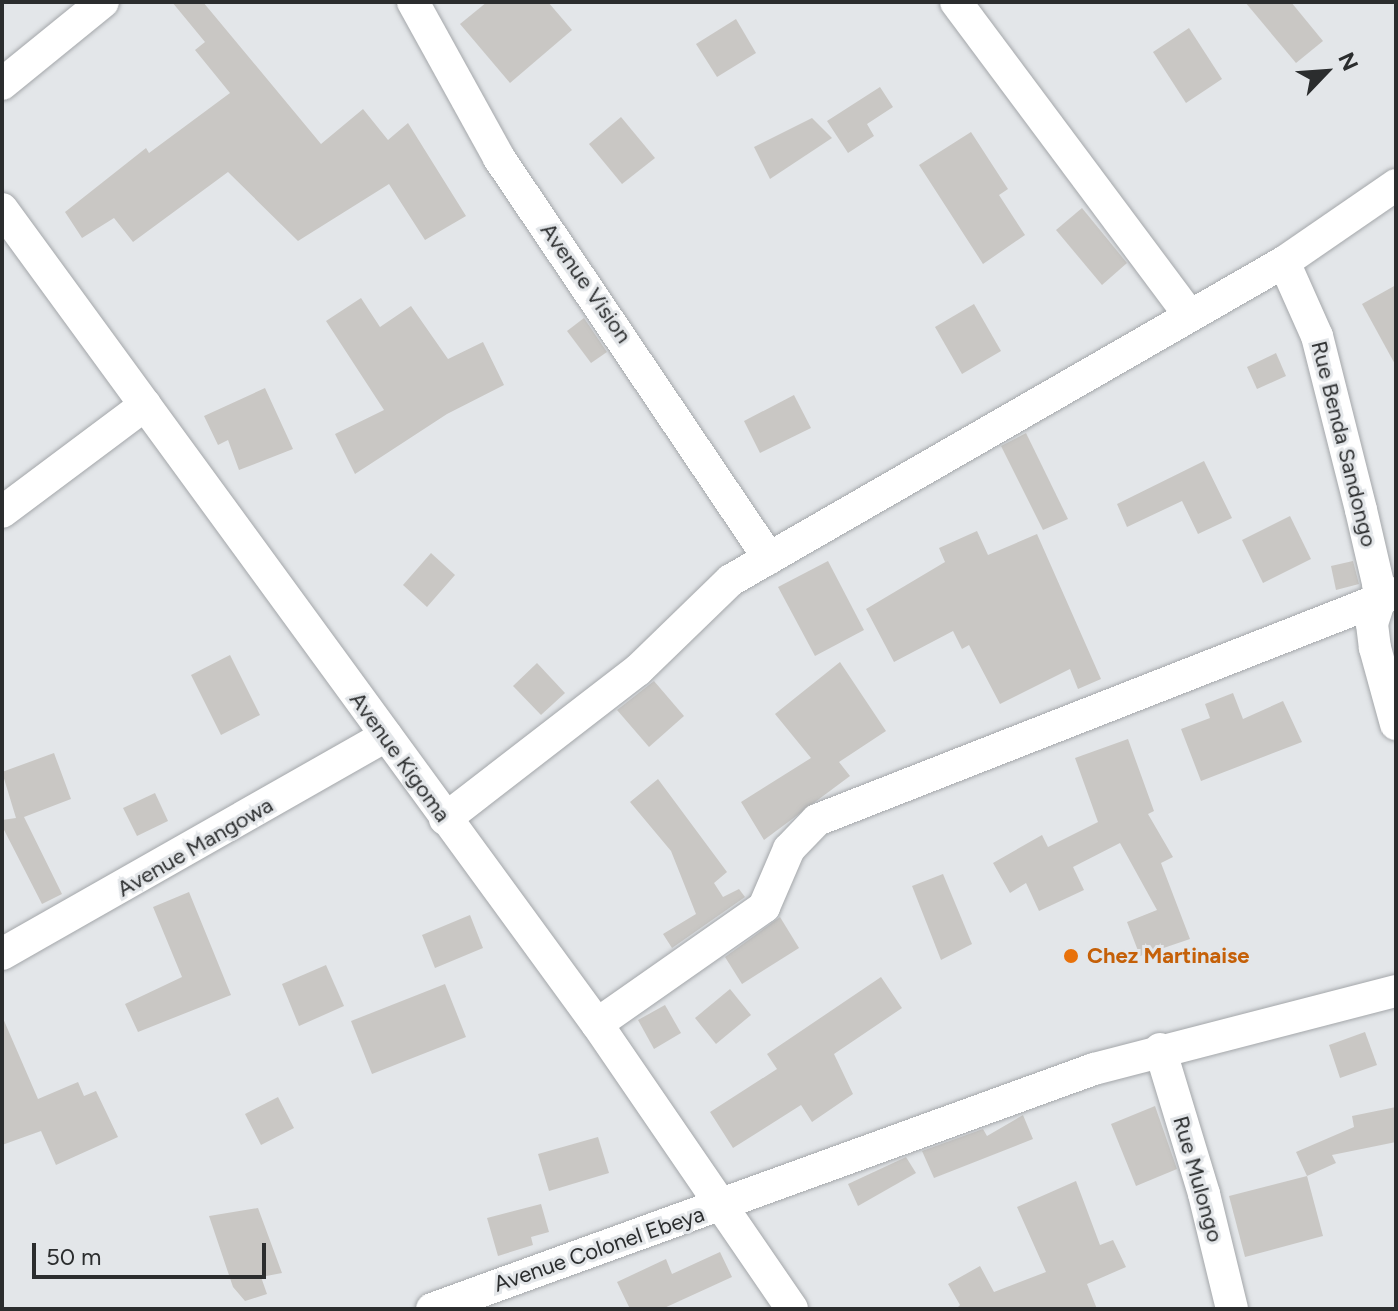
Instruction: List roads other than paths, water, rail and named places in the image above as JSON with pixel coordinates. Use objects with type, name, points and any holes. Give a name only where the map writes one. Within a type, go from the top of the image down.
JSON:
[{"type":"street","points":[[2,84],[103,2]]},
{"type":"street","name":"Avenue Vision","points":[[413,2],[499,158],[769,559]]},
{"type":"street","points":[[956,2],[1189,315]]},
{"type":"street","points":[[445,819],[638,670],[709,598],[769,559],[1284,262],[1396,185]]},
{"type":"street","name":"Avenue Kigoma","points":[[2,209],[597,1024],[792,1309]]},
{"type":"street","name":"Rue Benda Sandongo","points":[[1284,262],[1317,336],[1388,596],[1372,624],[1396,724]]},
{"type":"street","points":[[2,512],[145,405]]},
{"type":"street","points":[[597,1024],[764,907],[789,849],[817,820],[1388,596]]},
{"type":"street","name":"Avenue Mangowa","points":[[2,954],[386,736]]},
{"type":"street","name":"Avenue Colonel Ebeya","points":[[432,1309],[490,1299],[975,1110],[1160,1049],[1396,991]]},
{"type":"street","name":"Rue Mulongo","points":[[1160,1049],[1204,1194],[1232,1309]]},
{"type":"place","name":"Chez Martinaise","points":[[1071,956]]}]
